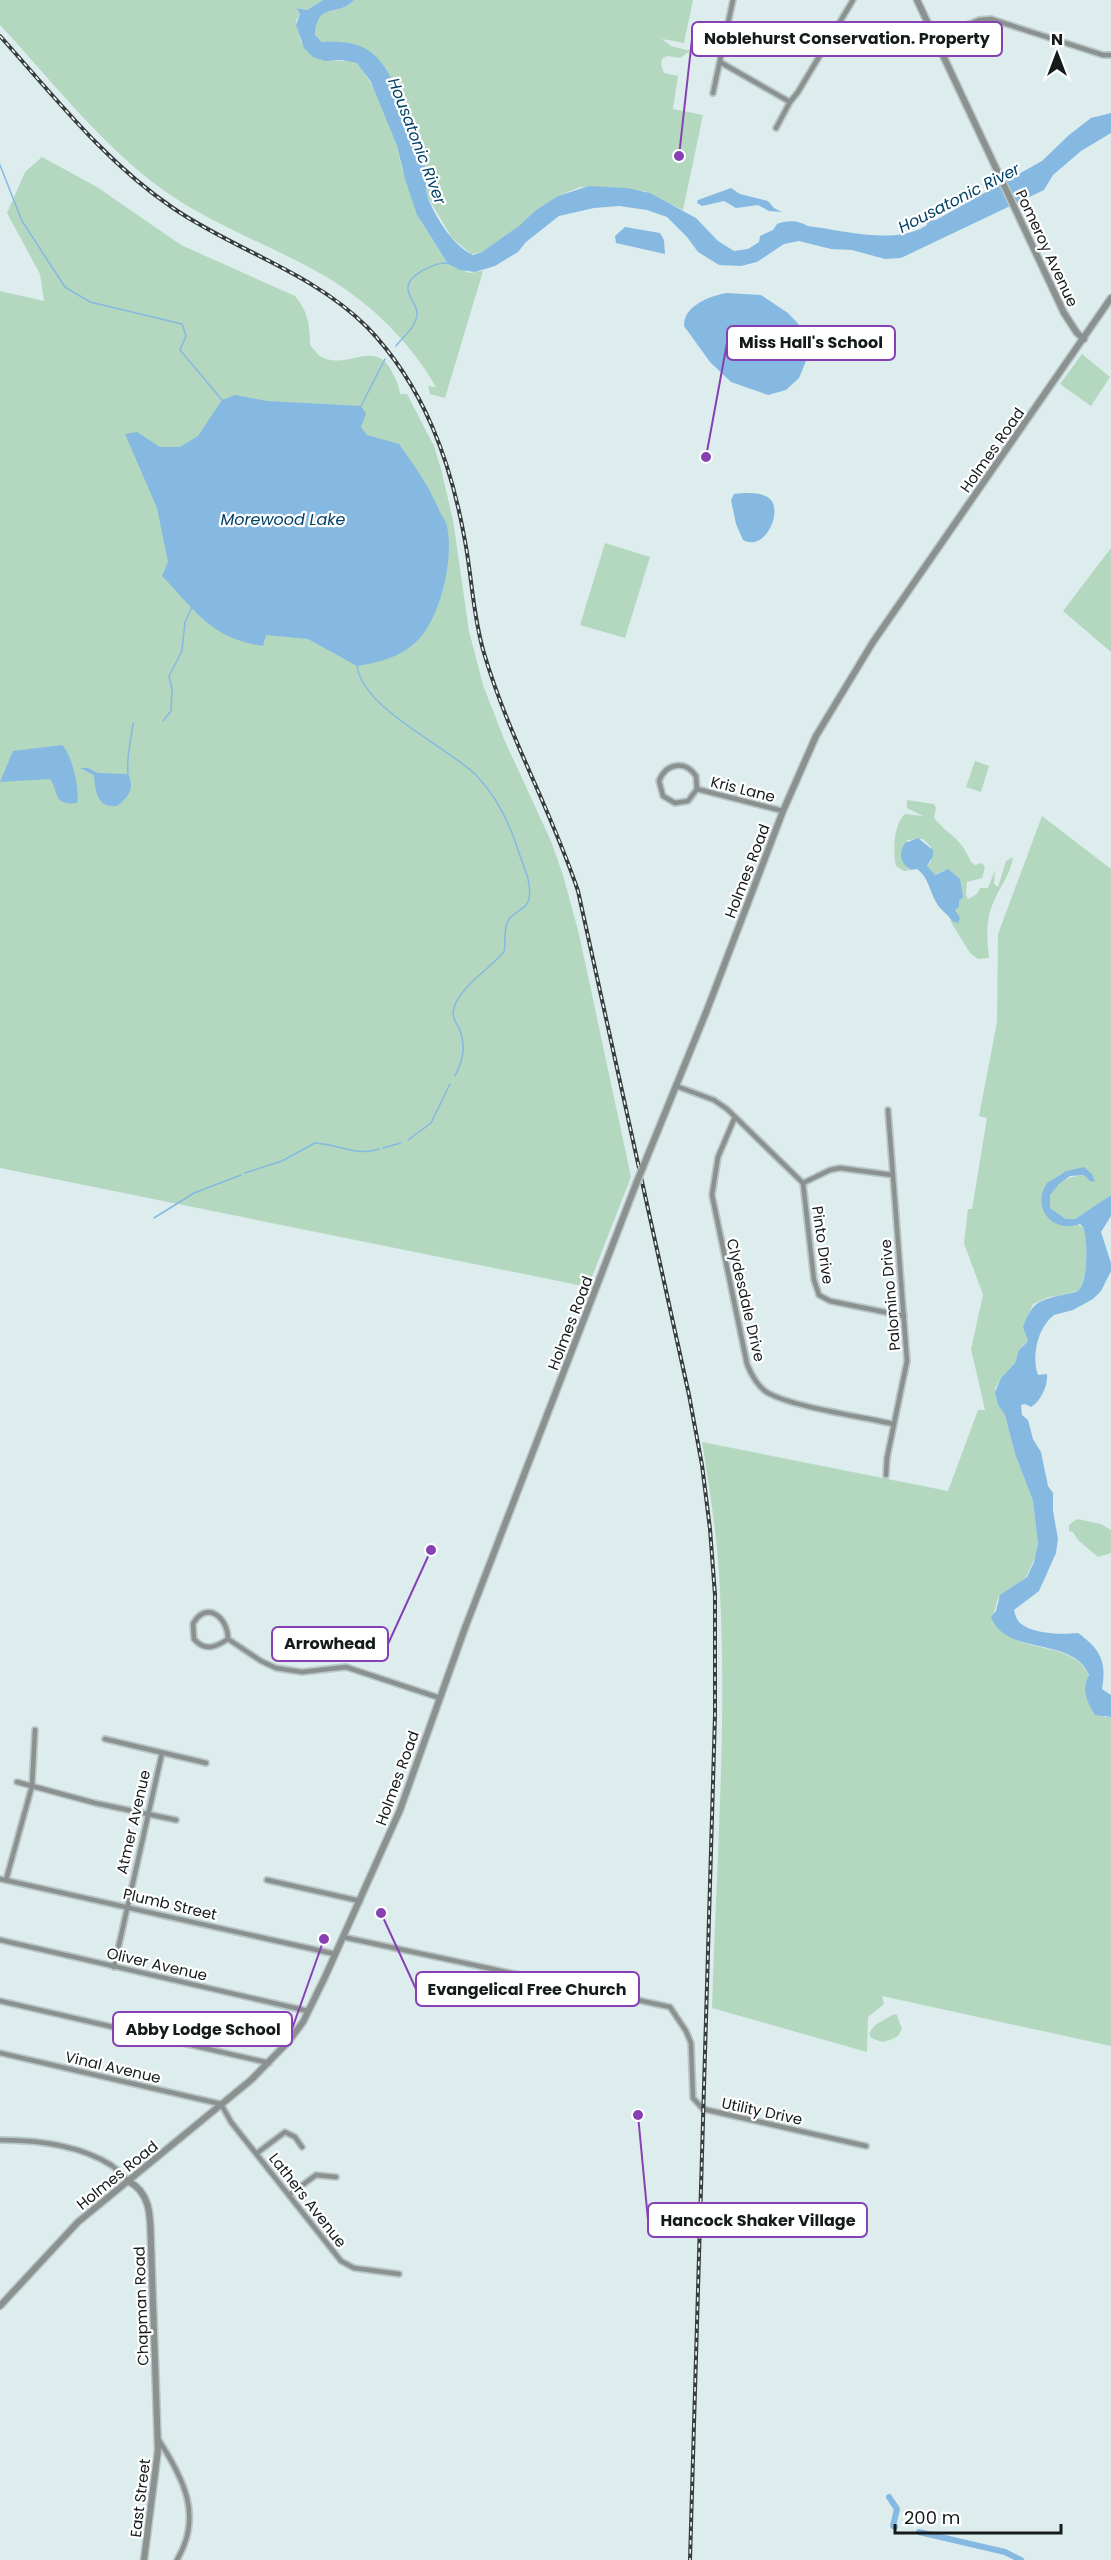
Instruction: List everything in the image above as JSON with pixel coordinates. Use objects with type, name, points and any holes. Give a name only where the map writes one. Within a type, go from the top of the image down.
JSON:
[{"type":"street","points":[[713,93],[733,0]]},
{"type":"street","points":[[776,128],[853,0]]},
{"type":"street","name":"Pomeroy Avenue","points":[[917,0],[1064,313],[1077,333],[1084,339]]},
{"type":"street","points":[[935,38],[979,20],[991,19],[1103,55],[1111,55]]},
{"type":"street","points":[[720,62],[790,102]]},
{"type":"street","name":"Holmes Road","points":[[0,2306],[78,2222],[268,2063],[288,2042],[308,2011],[400,1810],[440,1698],[636,1184],[783,811],[820,728],[873,642],[1111,298]]},
{"type":"street","name":"Kris Lane","points":[[676,765],[684,766],[696,776],[696,789],[688,801],[675,803],[663,796],[659,781],[667,769],[676,765]]},
{"type":"street","name":"Kris Lane","points":[[696,789],[783,811]]},
{"type":"street","points":[[676,1086],[714,1100],[735,1117],[803,1183],[830,1170],[840,1168],[892,1175]]},
{"type":"street","name":"Palomino Drive","points":[[886,1475],[893,1424],[907,1368],[888,1110]]},
{"type":"street","name":"Clydesdale Drive","points":[[735,1117],[715,1166],[712,1195],[751,1374],[762,1388],[781,1399],[893,1424]]},
{"type":"street","name":"Pinto Drive","points":[[803,1183],[814,1280],[819,1295],[826,1300],[904,1316]]},
{"type":"street","points":[[228,1639],[213,1647],[202,1646],[194,1640],[193,1624],[200,1615],[212,1613],[219,1615],[224,1620],[228,1639],[276,1668],[302,1672],[346,1667],[440,1698]]},
{"type":"street","points":[[6,1880],[32,1786],[35,1730]]},
{"type":"street","points":[[105,1739],[206,1763]]},
{"type":"street","name":"Atmer Avenue","points":[[114,1966],[162,1753]]},
{"type":"street","points":[[17,1782],[176,1820]]},
{"type":"street","name":"Plumb Street","points":[[0,1879],[335,1954]]},
{"type":"street","points":[[267,1880],[360,1901]]},
{"type":"street","name":"Utility Drive","points":[[343,1937],[670,2007],[691,2043],[693,2098],[703,2109],[866,2146]]},
{"type":"street","name":"Oliver Avenue","points":[[0,1940],[308,2011]]},
{"type":"street","points":[[0,2001],[268,2063]]},
{"type":"street","name":"Vinal Avenue","points":[[0,2053],[221,2104]]},
{"type":"street","name":"Lathers Avenue","points":[[221,2104],[223,2110],[341,2261],[354,2268],[399,2274]]},
{"type":"street","points":[[257,2153],[285,2132],[295,2137],[302,2147]]},
{"type":"street","points":[[0,2140],[28,2140],[72,2149],[112,2165],[128,2181]]},
{"type":"street","points":[[289,2195],[316,2175],[336,2177]]},
{"type":"street","name":"Chapman Road","points":[[128,2181],[137,2186],[146,2197],[150,2215],[158,2439]]},
{"type":"street","points":[[158,2439],[180,2478],[191,2515],[186,2545],[177,2560]]},
{"type":"street","name":"East Street","points":[[144,2560],[157,2465],[158,2439]]},
{"type":"green space","points":[[0,0],[323,0],[307,10],[298,8],[300,14],[296,21],[301,42],[333,61],[357,63],[361,68],[375,90],[397,146],[402,169],[421,222],[448,264],[469,273],[483,271],[445,398],[430,394],[428,386],[436,387],[412,352],[384,321],[351,294],[316,271],[200,213],[163,190],[140,172],[78,112],[0,25]]},
{"type":"green space","points":[[354,0],[693,0],[684,43],[662,39],[671,46],[690,51],[680,58],[667,56],[662,59],[664,73],[678,76],[673,109],[703,115],[683,210],[644,191],[580,187],[558,196],[536,210],[524,223],[482,252],[471,254],[452,238],[427,196],[424,159],[416,139],[412,116],[398,98],[384,66],[370,52],[362,48],[344,43],[322,42],[315,35],[317,24],[324,13],[342,8]]},
{"type":"green space","points":[[42,157],[97,187],[181,245],[295,296],[303,307],[307,319],[310,345],[320,356],[330,360],[341,360],[370,356],[379,358],[387,364],[396,380],[400,394],[407,394],[434,446],[453,520],[469,631],[483,685],[504,739],[551,841],[563,875],[579,934],[631,1177],[588,1287],[0,1168],[0,291],[44,301],[40,274],[7,213],[25,172]]},
{"type":"green space","points":[[1082,354],[1110,377],[1091,406],[1060,384]]},
{"type":"green space","points":[[605,543],[650,557],[625,638],[580,625]]},
{"type":"green space","points":[[1111,548],[1111,652],[1063,611]]},
{"type":"green space","points":[[975,761],[989,766],[981,792],[966,787]]},
{"type":"green space","points":[[907,800],[934,804],[936,808],[934,818],[959,842],[971,862],[975,865],[982,863],[985,868],[982,878],[967,882],[968,899],[977,894],[980,888],[988,888],[995,870],[994,884],[998,887],[1006,861],[1013,857],[1010,869],[989,915],[987,936],[989,958],[978,959],[970,953],[951,922],[950,920],[952,921],[957,915],[955,910],[958,906],[958,896],[945,870],[934,875],[927,867],[931,861],[931,847],[923,839],[907,840],[907,868],[911,870],[904,871],[896,866],[895,838],[901,819],[905,814],[923,816],[907,808]]},
{"type":"green space","points":[[1042,816],[1111,869],[1111,1195],[1075,1219],[1066,1219],[1050,1208],[1050,1195],[1063,1181],[1092,1174],[1069,1170],[1050,1182],[1044,1192],[1043,1206],[1046,1214],[1083,1227],[1087,1249],[1086,1267],[1080,1290],[1049,1297],[1033,1304],[1024,1324],[1028,1341],[1021,1347],[1015,1363],[1001,1378],[995,1389],[998,1405],[1005,1415],[1015,1454],[1033,1501],[1038,1544],[1036,1556],[1026,1577],[998,1598],[994,1613],[997,1628],[1009,1635],[1022,1642],[1060,1652],[1078,1661],[1089,1676],[1086,1690],[1088,1699],[1104,1717],[1111,1717],[1111,2046],[882,1996],[884,2004],[868,2017],[867,2052],[712,2008],[722,1748],[722,1644],[717,1554],[702,1442],[948,1491],[978,1410],[985,1410],[971,1349],[983,1295],[964,1243],[968,1209],[972,1209],[987,1118],[979,1116],[997,1022],[998,934]]},
{"type":"green space","points":[[1077,1519],[1101,1524],[1111,1530],[1111,1553],[1098,1557],[1078,1540],[1073,1532],[1069,1531],[1069,1525]]},
{"type":"green space","points":[[894,2014],[897,2015],[902,2029],[898,2036],[882,2042],[871,2038],[869,2033],[875,2025]]},
{"type":"water","name":"Housatonic River","points":[[323,0],[354,0],[342,8],[324,13],[317,24],[315,35],[322,42],[354,44],[362,47],[377,57],[384,66],[396,87],[398,98],[410,111],[426,170],[427,192],[431,206],[452,238],[473,255],[482,252],[558,196],[589,186],[627,188],[650,193],[696,218],[718,241],[734,251],[748,249],[759,242],[760,236],[773,230],[777,224],[789,221],[853,233],[900,235],[927,225],[927,221],[936,220],[1042,161],[1091,118],[1111,113],[1111,133],[1081,151],[1053,175],[1044,190],[901,258],[885,259],[852,250],[831,249],[799,241],[784,244],[757,262],[741,266],[719,265],[698,252],[667,217],[647,210],[619,206],[594,208],[559,216],[526,242],[518,252],[495,266],[475,272],[460,270],[448,264],[417,215],[397,146],[371,82],[357,63],[342,60],[325,61],[313,57],[304,48],[296,25],[300,14],[297,8],[307,10]]},
{"type":"water","points":[[731,188],[740,194],[768,201],[782,212],[769,211],[758,205],[736,208],[724,201],[702,206],[697,203],[698,200]]},
{"type":"water","points":[[625,227],[660,233],[664,240],[665,254],[616,243],[615,236]]},
{"type":"water","points":[[726,293],[761,295],[788,313],[805,331],[806,361],[799,378],[786,390],[768,395],[731,382],[710,362],[684,326],[688,313],[699,303]]},
{"type":"water","name":"Morewood Lake","points":[[235,395],[267,401],[361,406],[366,414],[361,427],[367,435],[399,444],[426,484],[446,521],[449,539],[447,571],[439,604],[425,632],[403,652],[357,666],[308,639],[266,635],[263,646],[245,642],[230,637],[206,622],[162,576],[168,562],[157,508],[125,434],[137,432],[160,447],[180,447],[198,436],[222,400]]},
{"type":"water","points":[[734,494],[765,496],[774,506],[773,522],[758,541],[743,540],[736,524],[731,500]]},
{"type":"water","points":[[62,745],[69,756],[74,772],[77,803],[60,800],[50,779],[0,782],[13,751]]},
{"type":"water","points":[[80,768],[88,768],[98,773],[128,774],[131,787],[128,796],[117,806],[105,805],[96,792],[94,775]]},
{"type":"water","points":[[918,838],[933,850],[933,856],[927,866],[935,875],[948,869],[960,879],[963,897],[959,901],[959,907],[955,910],[960,918],[958,923],[952,921],[938,905],[921,873],[917,869],[911,870],[902,861],[901,851],[905,843]]},
{"type":"water","points":[[1084,1167],[1092,1174],[1095,1182],[1090,1181],[1084,1175],[1070,1176],[1050,1195],[1050,1208],[1066,1219],[1075,1219],[1111,1195],[1111,1216],[1101,1232],[1111,1263],[1111,1271],[1101,1291],[1093,1299],[1073,1310],[1054,1315],[1048,1320],[1037,1342],[1036,1367],[1038,1375],[1047,1374],[1045,1388],[1041,1397],[1031,1407],[1021,1405],[1022,1415],[1028,1420],[1033,1439],[1041,1452],[1048,1486],[1053,1493],[1053,1511],[1058,1539],[1056,1553],[1039,1591],[1014,1610],[1018,1620],[1025,1627],[1048,1633],[1078,1633],[1097,1650],[1102,1663],[1102,1689],[1111,1695],[1111,1717],[1095,1715],[1092,1710],[1085,1690],[1089,1675],[1081,1663],[1069,1655],[1011,1637],[999,1629],[991,1617],[996,1611],[1000,1595],[1027,1577],[1034,1562],[1038,1544],[1033,1501],[1015,1454],[1005,1415],[998,1405],[995,1392],[1001,1378],[1015,1363],[1019,1350],[1028,1341],[1023,1327],[1030,1311],[1043,1300],[1076,1292],[1082,1285],[1086,1259],[1083,1227],[1080,1224],[1060,1225],[1053,1221],[1047,1216],[1041,1201],[1047,1183],[1066,1171]]},
{"type":"waterway","points":[[0,165],[22,221],[65,287],[90,302],[182,324],[186,336],[180,350],[222,400]]},
{"type":"waterway","points":[[396,346],[411,328],[417,316],[417,309],[408,289],[412,279],[423,270],[448,263]]},
{"type":"waterway","points":[[361,406],[385,359]]},
{"type":"waterway","points":[[163,721],[171,711],[172,689],[169,676],[182,651],[185,622],[192,607]]},
{"type":"waterway","points":[[357,666],[363,682],[374,697],[389,711],[462,763],[483,783],[506,819],[528,880],[530,892],[528,903],[508,921],[504,952],[468,986],[454,1008],[454,1017],[462,1036],[463,1048],[462,1059],[455,1076]]},
{"type":"waterway","points":[[128,774],[128,754],[133,723]]},
{"type":"waterway","points":[[408,1140],[431,1123],[450,1084]]},
{"type":"waterway","points":[[245,1173],[282,1161],[315,1143],[363,1152],[379,1149]]},
{"type":"waterway","points":[[383,1148],[401,1143]]},
{"type":"waterway","points":[[154,1218],[194,1193],[241,1175]]},
{"type":"waterway","points":[[889,2497],[897,2509],[893,2526],[895,2527]]},
{"type":"waterway","points":[[919,2532],[1005,2552],[1021,2560]]},
{"type":"railway","points":[[0,36],[81,127],[148,190],[197,223],[322,291],[367,327],[404,374],[432,426],[452,483],[465,541],[477,626],[494,683],[578,891],[689,1395],[702,1465],[715,1595],[715,1715],[690,2560]]},
{"type":"place","name":"Noblehurst Conservation. Property","points":[[679,156]]},
{"type":"place","name":"Miss Hall's School","points":[[706,457]]},
{"type":"place","name":"Arrowhead","points":[[431,1550]]},
{"type":"place","name":"Evangelical Free Church","points":[[381,1913]]},
{"type":"place","name":"Abby Lodge School","points":[[324,1939]]},
{"type":"place","name":"Hancock Shaker Village","points":[[638,2115]]}]
